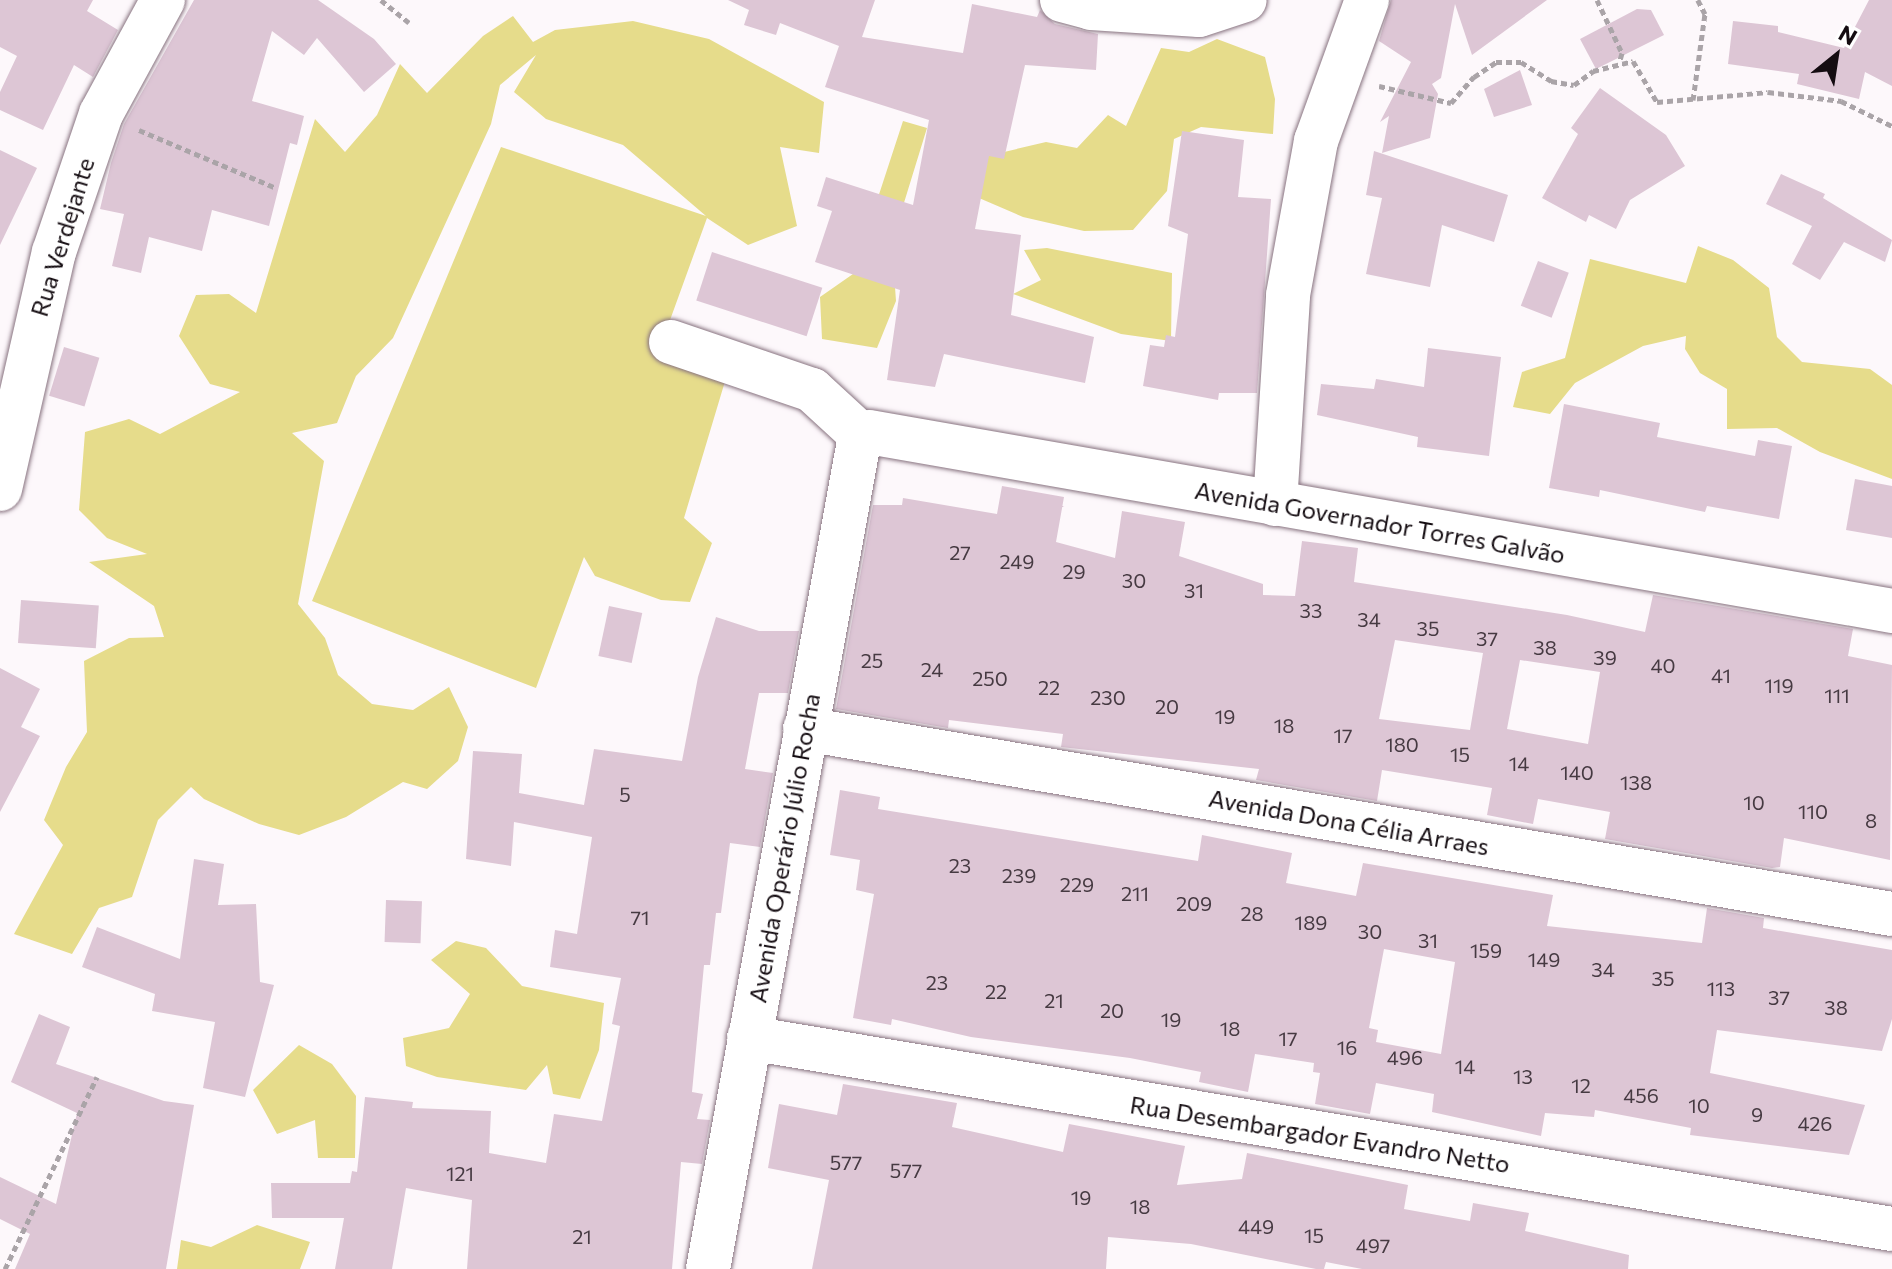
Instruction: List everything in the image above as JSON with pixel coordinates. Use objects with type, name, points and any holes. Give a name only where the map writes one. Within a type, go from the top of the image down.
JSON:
[{"type":"street","name":"Rua Verdejante","points":[[0,489],[54,252],[101,114],[163,0]]},
{"type":"street","points":[[1062,0],[1091,8],[1196,8],[1245,0]]},
{"type":"street","points":[[1275,504],[1288,295],[1316,141],[1356,72],[1367,0]]},
{"type":"street","points":[[671,342],[812,390],[866,434]]},
{"type":"street","name":"Avenida Governador Torres Galvão","points":[[866,434],[1892,611]]},
{"type":"street","name":"Avenida Operário Júlio Rocha","points":[[708,1269],[805,729],[866,434]]},
{"type":"street","name":"Avenida Dona Célia Arraes","points":[[805,729],[1892,914]]},
{"type":"street","name":"Rua Desembargador Evandro Netto","points":[[749,1038],[1892,1229]]},
{"type":"path","points":[[381,0],[409,23]]},
{"type":"path","points":[[1597,0],[1622,53],[1620,60]]},
{"type":"path","points":[[1693,100],[1705,14],[1698,0]]},
{"type":"path","points":[[1356,72],[1451,103],[1474,77],[1496,62],[1521,62],[1551,81],[1574,85],[1620,60],[1633,61],[1657,102],[1768,92],[1841,101],[1892,126]]},
{"type":"path","points":[[101,114],[274,187]]},
{"type":"path","points":[[5,1269],[97,1077]]},
{"type":"shaded area","points":[[513,16],[533,42],[555,30],[633,21],[709,39],[824,102],[819,153],[780,147],[797,226],[748,245],[707,218],[661,345],[729,368],[684,518],[712,543],[690,602],[661,600],[595,576],[584,557],[536,688],[312,601],[501,147],[706,216],[623,145],[546,119],[514,92],[536,55],[500,85],[491,124],[393,338],[356,376],[337,423],[292,433],[324,461],[298,604],[325,638],[338,675],[372,704],[413,710],[449,687],[468,727],[458,761],[427,789],[403,782],[346,817],[299,835],[259,824],[204,799],[191,787],[158,820],[132,897],[99,908],[72,954],[14,934],[63,845],[44,820],[66,767],[87,732],[84,661],[129,638],[164,637],[154,606],[89,562],[147,554],[107,538],[79,510],[85,432],[129,419],[160,434],[240,392],[210,384],[179,336],[196,295],[229,294],[256,313],[315,119],[345,152],[377,115],[400,64],[427,93],[483,36]]},
{"type":"shaded area","points":[[1217,39],[1265,57],[1275,99],[1273,134],[1201,127],[1174,139],[1167,191],[1133,230],[1084,231],[1023,217],[979,198],[987,156],[1046,142],[1077,148],[1108,115],[1126,126],[1161,48],[1189,52]]},
{"type":"shaded area","points":[[903,121],[927,128],[899,219],[893,259],[896,301],[877,348],[822,339],[820,297],[853,274]]},
{"type":"shaded area","points":[[1698,246],[1733,260],[1769,288],[1777,337],[1802,362],[1870,369],[1892,385],[1892,479],[1820,452],[1777,428],[1727,429],[1727,389],[1700,373],[1685,349],[1686,336],[1643,346],[1575,383],[1550,414],[1513,407],[1522,372],[1565,358],[1590,259],[1686,283]]},
{"type":"shaded area","points":[[1047,248],[1172,273],[1171,341],[1121,334],[1013,294],[1041,280],[1024,250]]},
{"type":"shaded area","points":[[456,941],[486,948],[522,986],[604,1003],[599,1050],[580,1099],[553,1094],[547,1065],[526,1090],[437,1077],[406,1066],[403,1038],[449,1028],[470,994],[431,960]]},
{"type":"shaded area","points":[[299,1045],[332,1064],[356,1096],[355,1158],[318,1158],[315,1120],[277,1134],[253,1090]]},
{"type":"shaded area","points":[[257,1225],[310,1242],[300,1269],[177,1269],[181,1240],[211,1247]]},
{"type":"building","points":[[0,0],[93,0],[87,11],[118,30],[93,77],[74,65],[43,130],[0,110],[0,92],[17,56],[0,47]]},
{"type":"building","points":[[194,0],[318,0],[374,39],[396,64],[364,92],[317,38],[304,55],[272,31],[252,101],[304,116],[297,145],[290,143],[269,226],[212,210],[202,251],[149,237],[141,273],[112,266],[124,214],[100,209],[111,163],[124,124]]},
{"type":"building","points":[[728,0],[875,0],[862,37],[963,53],[972,4],[1037,17],[1040,10],[1055,24],[1098,34],[1096,70],[1025,65],[1004,159],[989,156],[975,229],[1021,235],[1011,315],[1094,337],[1085,383],[944,354],[935,387],[887,380],[900,290],[815,262],[832,211],[817,206],[826,177],[913,205],[929,120],[825,87],[839,46],[780,23],[776,35],[744,25],[749,10]]},
{"type":"building","points":[[1391,0],[1547,0],[1472,55],[1455,4],[1441,78],[1432,84],[1438,94],[1430,138],[1382,153],[1389,116],[1380,122],[1411,62],[1379,41]]},
{"type":"building","points":[[1869,0],[1892,0],[1892,86],[1865,72],[1859,99],[1797,84],[1799,74],[1728,64],[1733,21],[1778,26],[1778,32],[1844,48]]},
{"type":"building","points":[[1637,9],[1651,10],[1664,35],[1596,69],[1580,39]]},
{"type":"building","points":[[1520,70],[1532,105],[1494,117],[1484,89]]},
{"type":"building","points":[[1600,88],[1666,135],[1685,166],[1630,200],[1616,229],[1589,215],[1586,222],[1542,198],[1578,134],[1571,128]]},
{"type":"building","points":[[1182,131],[1244,140],[1238,197],[1271,199],[1257,393],[1219,393],[1218,400],[1143,386],[1150,345],[1164,347],[1166,335],[1175,337],[1188,234],[1168,226]]},
{"type":"building","points":[[0,150],[37,168],[0,245]]},
{"type":"building","points":[[1374,151],[1508,195],[1494,242],[1442,225],[1430,287],[1366,274],[1382,198],[1366,195]]},
{"type":"building","points":[[1781,174],[1825,194],[1823,198],[1892,240],[1885,262],[1844,242],[1820,280],[1792,264],[1812,226],[1766,204]]},
{"type":"building","points":[[712,252],[822,288],[807,336],[696,301]]},
{"type":"building","points":[[1538,261],[1569,273],[1552,318],[1521,306]]},
{"type":"building","points":[[64,347],[99,358],[84,407],[49,396]]},
{"type":"building","points":[[1428,348],[1501,357],[1489,456],[1417,447],[1418,437],[1317,415],[1321,384],[1374,389],[1376,379],[1424,387]]},
{"type":"building","points":[[1564,404],[1660,423],[1657,437],[1755,456],[1758,440],[1792,446],[1779,519],[1707,506],[1705,512],[1600,490],[1599,497],[1549,488]]},
{"type":"building","points":[[1855,479],[1892,486],[1892,538],[1846,530]]},
{"type":"building","points":[[1002,486],[1064,497],[1056,542],[1115,558],[1122,511],[1185,522],[1179,556],[1263,584],[1263,595],[1295,596],[1302,541],[1358,548],[1354,582],[1567,615],[1645,632],[1653,595],[1853,629],[1848,656],[1892,665],[1890,860],[1784,838],[1780,867],[1772,868],[1605,839],[1610,812],[1538,799],[1533,824],[1487,815],[1492,788],[1382,770],[1377,801],[1256,780],[1259,769],[1061,747],[1063,734],[949,720],[948,728],[836,709],[873,505],[902,505],[903,498],[997,514]],"holes":[[[1395,640],[1483,653],[1470,730],[1379,719]],[[1520,660],[1600,672],[1588,744],[1507,729]]]},
{"type":"building","points":[[21,600],[99,605],[96,648],[18,643]]},
{"type":"building","points":[[609,606],[642,613],[632,663],[598,656]]},
{"type":"building","points":[[716,617],[759,631],[799,631],[788,693],[759,693],[745,769],[773,773],[760,847],[730,843],[721,913],[716,913],[710,965],[704,965],[692,1092],[703,1094],[697,1119],[710,1120],[702,1164],[681,1162],[672,1269],[467,1269],[472,1200],[406,1188],[392,1269],[335,1269],[344,1218],[272,1218],[271,1183],[350,1183],[352,1171],[357,1172],[365,1097],[413,1102],[412,1108],[491,1111],[489,1153],[546,1163],[554,1114],[602,1121],[620,1026],[612,1024],[621,978],[550,967],[555,930],[577,934],[592,837],[514,822],[511,866],[466,859],[473,751],[522,754],[519,793],[584,805],[594,749],[682,761],[698,677]]},
{"type":"building","points":[[0,668],[40,689],[21,727],[40,736],[0,812]]},
{"type":"building","points":[[840,790],[880,797],[878,809],[1198,861],[1202,835],[1292,853],[1286,883],[1356,896],[1363,863],[1553,895],[1547,926],[1702,943],[1707,908],[1764,918],[1763,928],[1892,950],[1892,1019],[1882,1051],[1717,1030],[1710,1073],[1865,1105],[1849,1155],[1690,1135],[1691,1128],[1595,1110],[1594,1117],[1545,1113],[1541,1136],[1432,1112],[1434,1094],[1376,1083],[1370,1114],[1315,1104],[1320,1073],[1313,1072],[1314,1063],[1255,1054],[1248,1092],[1199,1082],[1201,1072],[1130,1058],[971,1037],[892,1019],[891,1025],[853,1018],[874,894],[856,890],[860,860],[830,855]],"holes":[[[1384,949],[1455,962],[1441,1054],[1376,1042],[1378,1030],[1369,1028]]]},
{"type":"building","points":[[194,859],[224,864],[218,905],[256,904],[260,982],[274,985],[245,1097],[203,1088],[215,1022],[152,1011],[155,994],[82,967],[97,927],[180,959]]},
{"type":"building","points":[[386,900],[422,901],[421,943],[385,942]]},
{"type":"building","points":[[39,1014],[70,1027],[56,1064],[164,1101],[194,1105],[166,1269],[15,1269],[30,1234],[0,1219],[0,1177],[56,1204],[77,1113],[11,1082]]},
{"type":"building","points":[[843,1084],[957,1103],[952,1127],[1063,1152],[1069,1124],[1185,1146],[1177,1185],[1242,1179],[1247,1153],[1408,1185],[1404,1209],[1470,1221],[1473,1203],[1529,1213],[1525,1231],[1629,1255],[1628,1269],[1362,1269],[1326,1262],[1324,1269],[1316,1269],[1191,1244],[1108,1237],[1106,1269],[812,1269],[829,1180],[768,1168],[779,1104],[837,1115]]}]
